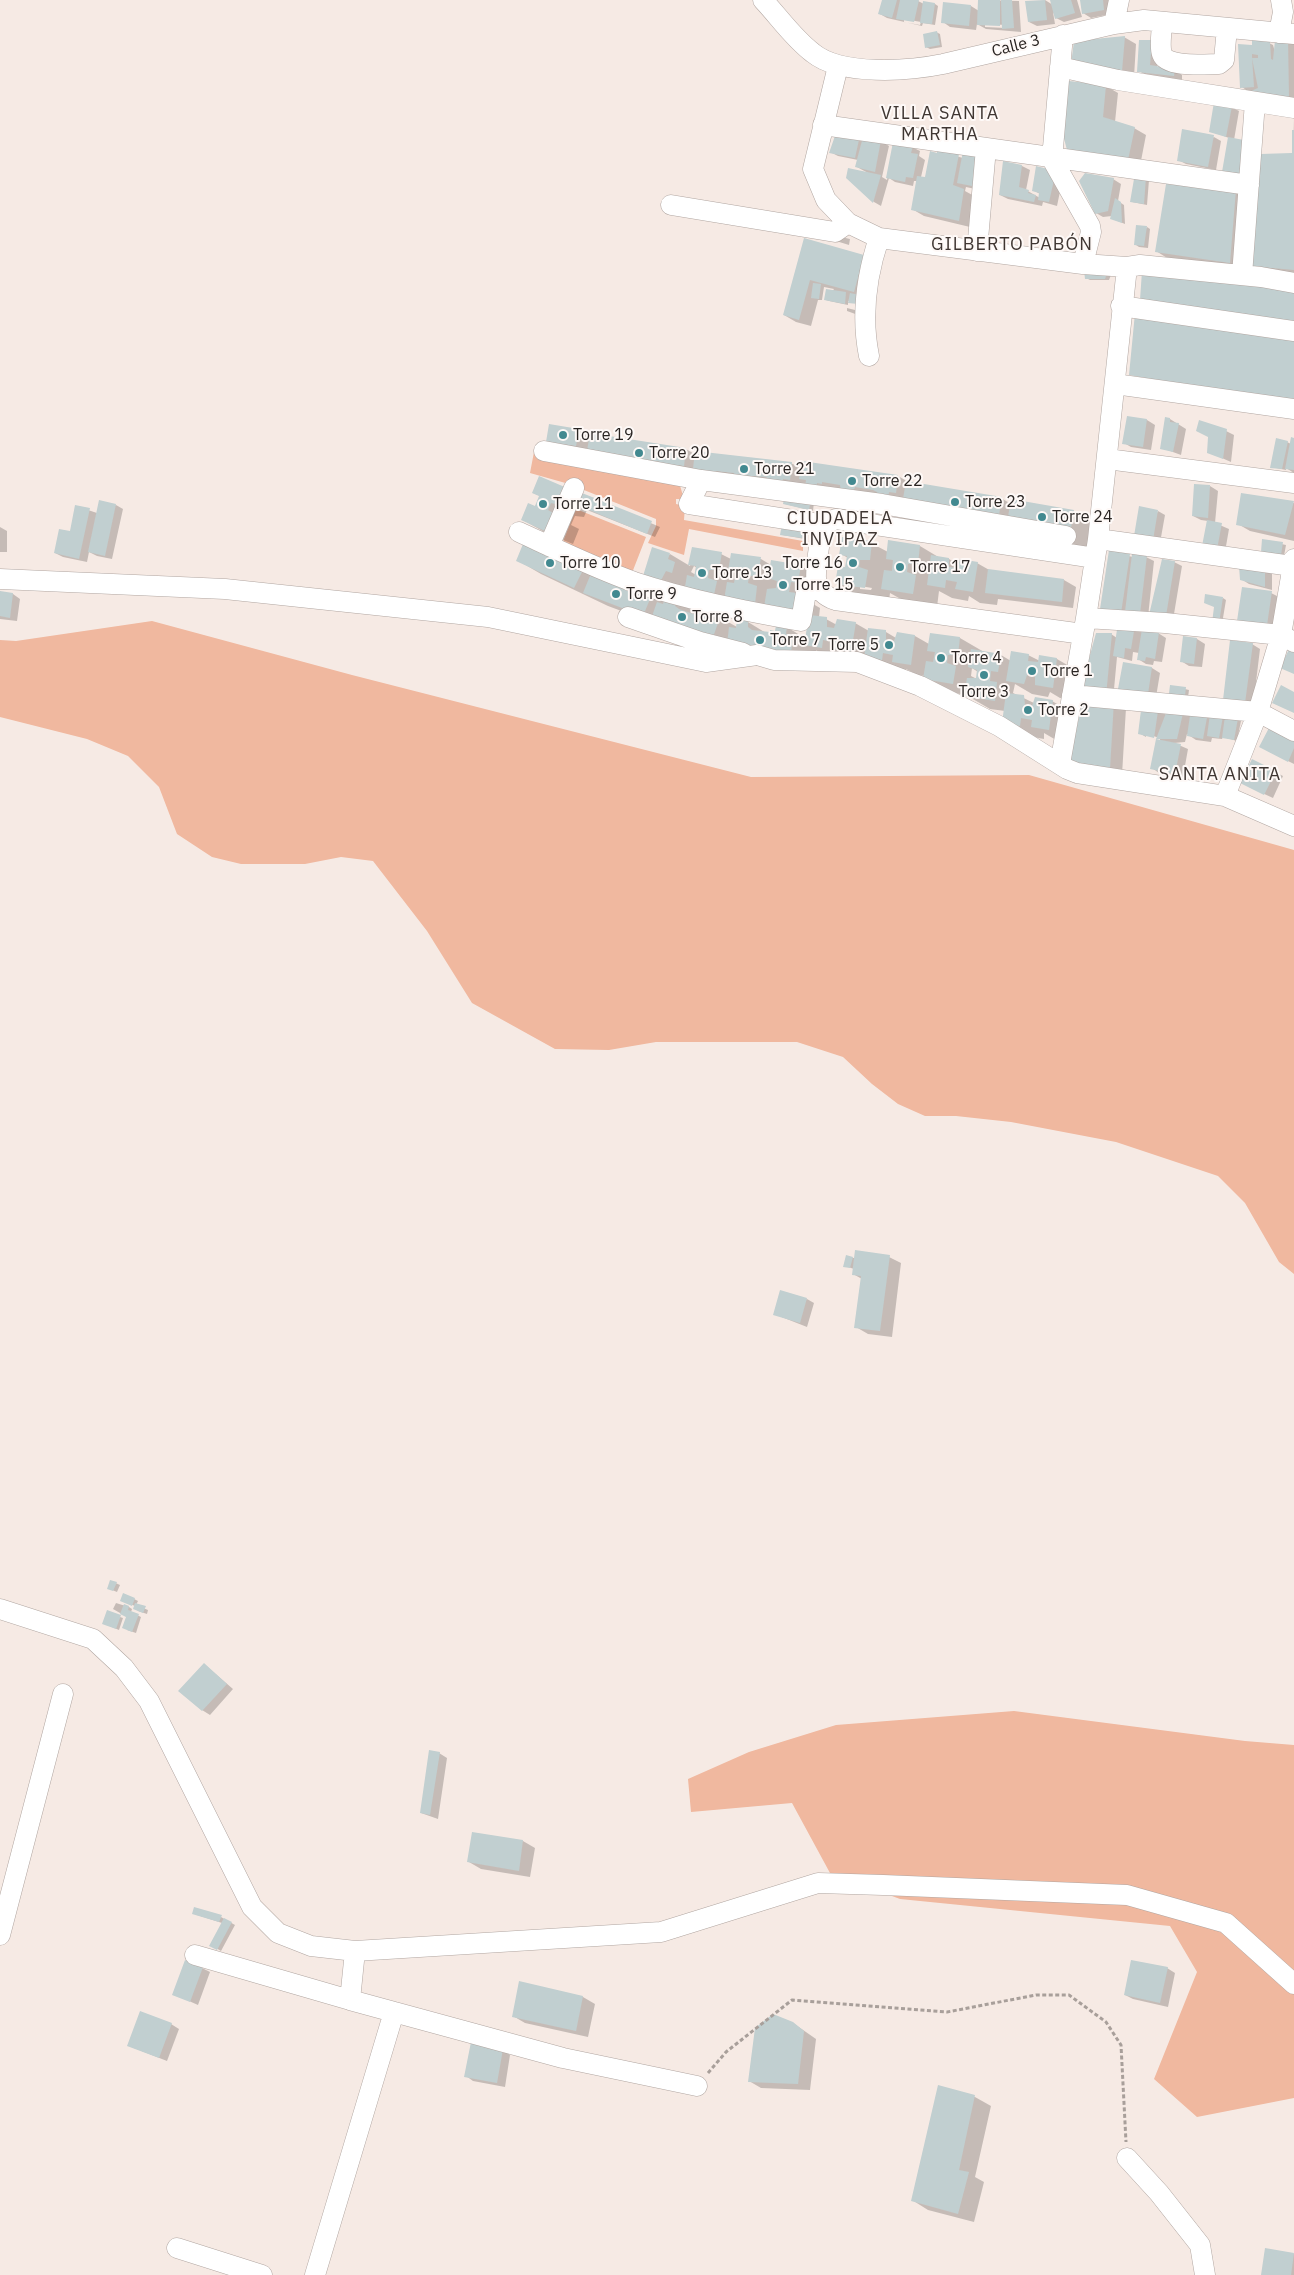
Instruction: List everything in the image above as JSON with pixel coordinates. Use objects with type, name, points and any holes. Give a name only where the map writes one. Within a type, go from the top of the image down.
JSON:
[{"type":"street","name":"Calle 3","points":[[763,0],[812,53],[826,62],[838,66],[893,70],[920,68],[1062,35],[1144,20],[1286,33]]},
{"type":"street","points":[[1114,24],[1119,0]]},
{"type":"street","points":[[1281,0],[1286,33]]},
{"type":"street","points":[[1162,22],[1161,52],[1163,58],[1172,63],[1219,64],[1224,60],[1227,28]]},
{"type":"street","points":[[1062,35],[1052,159],[1090,226],[1091,232],[1083,264]]},
{"type":"street","points":[[838,66],[822,125],[813,170],[826,200],[848,223],[879,238],[1083,264],[1127,267],[1140,265],[1242,275],[1294,283]]},
{"type":"street","points":[[1060,67],[1118,80],[1294,108]]},
{"type":"street","points":[[1242,275],[1255,102]]},
{"type":"street","points":[[822,125],[1052,159],[1249,185]]},
{"type":"street","points":[[977,251],[986,148]]},
{"type":"street","points":[[671,205],[835,232],[848,223]]},
{"type":"street","points":[[869,356],[864,325],[864,304],[872,257],[879,238]]},
{"type":"street","points":[[1060,764],[1085,626],[1096,549],[1115,384],[1121,306],[1127,267]]},
{"type":"street","points":[[1121,306],[1294,332]]},
{"type":"street","points":[[1115,384],[1294,409]]},
{"type":"street","points":[[544,451],[680,477],[872,502],[1066,536]]},
{"type":"street","points":[[1107,459],[1294,483]]},
{"type":"street","points":[[680,477],[688,504]]},
{"type":"street","points":[[688,504],[701,480]]},
{"type":"street","points":[[549,546],[574,488]]},
{"type":"street","points":[[688,504],[825,525]]},
{"type":"street","points":[[823,592],[818,586],[816,574],[825,525],[830,521],[841,519],[1096,549],[1293,563],[1287,638],[1225,796]]},
{"type":"street","points":[[519,532],[633,581],[676,595],[738,610],[801,620],[807,587],[823,592],[835,600],[1085,626],[1165,623],[1287,638]]},
{"type":"street","points":[[0,579],[226,589],[488,617],[706,662],[757,655]]},
{"type":"street","points":[[628,617],[700,642],[774,660],[857,662],[938,694],[999,726],[1077,773],[1225,796],[1294,826]]},
{"type":"street","points":[[1072,695],[1258,712],[1294,731]]},
{"type":"street","points":[[0,1609],[93,1639],[124,1668],[149,1701],[252,1907],[278,1933],[311,1946],[355,1951],[661,1932],[818,1883],[883,1885],[1126,1895],[1226,1923],[1294,1984]]},
{"type":"street","points":[[0,1935],[63,1694]]},
{"type":"street","points":[[350,2000],[355,1951]]},
{"type":"street","points":[[195,1955],[350,2000],[563,2058],[697,2086]]},
{"type":"street","points":[[315,2275],[394,2012]]},
{"type":"street","points":[[1127,2158],[1159,2193],[1200,2245],[1205,2275]]},
{"type":"street","points":[[177,2248],[262,2275]]},
{"type":"path","points":[[697,2086],[726,2052],[792,2000],[947,2012],[1036,1994],[1069,1995],[1106,2022],[1121,2045],[1127,2158]]},
{"type":"shaded area","points":[[534,452],[678,479],[684,499],[676,499],[676,504],[685,506],[684,520],[803,541],[803,551],[689,529],[684,555],[648,543],[656,526],[656,519],[569,484],[530,473]]},
{"type":"shaded area","points":[[576,509],[646,537],[630,578],[560,549]]},
{"type":"shaded area","points":[[152,621],[352,675],[751,777],[1029,775],[1294,850],[1294,1274],[1279,1262],[1245,1203],[1218,1176],[1116,1142],[1011,1122],[956,1116],[925,1116],[898,1104],[872,1084],[843,1057],[797,1042],[656,1042],[609,1050],[555,1049],[472,1003],[427,931],[373,861],[341,857],[305,864],[241,864],[212,857],[177,834],[159,787],[128,756],[87,739],[0,717],[0,640],[16,641]]},
{"type":"shaded area","points":[[1014,1711],[1245,1741],[1294,1745],[1294,2098],[1197,2117],[1154,2079],[1197,1972],[1170,1926],[900,1899],[830,1873],[792,1803],[691,1812],[688,1779],[749,1752],[836,1725]]},
{"type":"building","points":[[882,0],[897,0],[892,18],[878,14]]},
{"type":"building","points":[[900,0],[919,0],[914,22],[896,19]]},
{"type":"building","points":[[978,0],[1000,0],[1000,26],[977,25]]},
{"type":"building","points":[[1001,0],[1012,0],[1014,28],[1002,29]]},
{"type":"building","points":[[1045,0],[1047,20],[1028,22],[1025,1]]},
{"type":"building","points":[[1050,0],[1071,0],[1075,13],[1055,19]]},
{"type":"building","points":[[1080,0],[1103,0],[1104,10],[1082,14]]},
{"type":"building","points":[[923,1],[935,3],[932,24],[920,23]]},
{"type":"building","points":[[943,2],[971,5],[969,26],[941,23]]},
{"type":"building","points":[[937,31],[940,45],[925,48],[923,34]]},
{"type":"building","points":[[1125,36],[1122,71],[1071,64],[1074,41]]},
{"type":"building","points":[[1139,40],[1152,40],[1150,65],[1175,69],[1174,76],[1137,72]]},
{"type":"building","points":[[1252,40],[1270,42],[1271,59],[1273,60],[1275,40],[1288,40],[1289,97],[1251,91],[1258,88],[1252,59],[1254,87],[1240,88],[1238,44],[1252,45]],"holes":[[[1252,54],[1258,55],[1258,58],[1252,58]]]},
{"type":"building","points":[[1069,81],[1106,85],[1103,117],[1135,127],[1128,160],[1067,150],[1061,127]]},
{"type":"building","points":[[1214,102],[1232,106],[1226,137],[1209,132]]},
{"type":"building","points":[[1182,129],[1214,135],[1208,167],[1177,161]]},
{"type":"building","points":[[1292,130],[1294,130],[1294,270],[1250,266],[1260,154],[1292,153]]},
{"type":"building","points":[[836,133],[860,135],[855,158],[829,153]]},
{"type":"building","points":[[863,137],[881,140],[875,172],[855,167]]},
{"type":"building","points":[[1228,137],[1249,141],[1243,175],[1222,172]]},
{"type":"building","points":[[893,142],[913,146],[911,153],[918,154],[913,178],[906,177],[905,182],[886,178]]},
{"type":"building","points":[[937,149],[959,154],[953,185],[964,189],[959,221],[911,210],[917,176],[925,177],[930,151],[937,153]]},
{"type":"building","points":[[963,151],[983,155],[977,187],[957,183]]},
{"type":"building","points":[[1003,161],[1022,165],[1019,187],[1029,190],[1028,193],[1036,195],[1034,202],[999,195]]},
{"type":"building","points":[[1036,166],[1056,171],[1049,202],[1038,200],[1039,193],[1032,191]]},
{"type":"building","points":[[848,168],[881,175],[873,203],[846,178]]},
{"type":"building","points":[[1085,173],[1114,178],[1108,211],[1095,214],[1079,181]]},
{"type":"building","points":[[1146,176],[1144,204],[1130,202],[1134,179]]},
{"type":"building","points":[[1166,184],[1236,189],[1230,263],[1155,252]]},
{"type":"building","points":[[1115,198],[1121,202],[1122,223],[1110,219]]},
{"type":"building","points":[[1136,225],[1147,226],[1144,246],[1134,245]]},
{"type":"building","points":[[804,238],[864,255],[854,292],[810,280],[799,320],[783,315]]},
{"type":"building","points":[[1084,270],[1108,271],[1105,279],[1085,279]]},
{"type":"building","points":[[1142,271],[1294,287],[1294,326],[1140,300]]},
{"type":"building","points":[[813,283],[821,284],[819,299],[811,298]]},
{"type":"building","points":[[826,289],[846,292],[845,304],[824,300]]},
{"type":"building","points":[[850,293],[859,295],[858,304],[848,303]]},
{"type":"building","points":[[1135,313],[1294,340],[1294,405],[1129,375]]},
{"type":"building","points":[[1127,416],[1147,419],[1143,447],[1122,444]]},
{"type":"building","points":[[1165,417],[1170,418],[1170,422],[1179,423],[1173,452],[1160,449]]},
{"type":"building","points":[[1199,420],[1227,429],[1223,459],[1207,453],[1208,437],[1196,431]]},
{"type":"building","name":"Torre 19","points":[[549,424],[579,429],[576,446],[546,442]]},
{"type":"building","name":"Torre 20","points":[[590,433],[686,448],[684,466],[677,465],[676,473],[660,462],[587,451]]},
{"type":"building","points":[[1291,437],[1294,438],[1294,470],[1285,469]]},
{"type":"building","points":[[1276,438],[1288,441],[1282,469],[1270,468]]},
{"type":"building","name":"Torre 21","points":[[695,451],[792,462],[790,480],[783,479],[783,487],[766,479],[767,477],[734,475],[734,473],[716,471],[716,473],[693,469]]},
{"type":"building","name":"Torre 22","points":[[802,461],[898,475],[896,493],[889,492],[888,500],[876,498],[877,492],[873,490],[855,487],[852,495],[841,493],[840,485],[822,482],[822,484],[817,483],[816,490],[805,488],[806,480],[799,479]]},
{"type":"building","name":"Torre 11","points":[[539,476],[567,488],[560,505],[551,503],[548,510],[556,515],[545,531],[521,520],[528,503],[535,506],[539,496],[532,493]]},
{"type":"building","name":"Torre 23","points":[[906,481],[1002,497],[999,515],[903,499]]},
{"type":"building","points":[[1194,484],[1210,485],[1208,518],[1192,516]]},
{"type":"building","points":[[582,493],[652,521],[647,534],[577,505]]},
{"type":"building","points":[[1241,493],[1294,501],[1285,535],[1236,525]]},
{"type":"building","points":[[785,494],[811,499],[809,510],[783,504]]},
{"type":"building","name":"Torre 24","points":[[1011,499],[1074,510],[1071,528],[1008,517]]},
{"type":"building","points":[[99,500],[116,504],[105,556],[88,552]]},
{"type":"building","points":[[75,505],[90,508],[79,559],[54,553],[59,529],[70,531]]},
{"type":"building","points":[[1139,506],[1158,510],[1153,540],[1134,536]]},
{"type":"building","points":[[1207,520],[1222,523],[1217,549],[1202,546]]},
{"type":"building","points":[[782,524],[803,527],[802,538],[780,535]]},
{"type":"building","name":"Torre 16","points":[[842,537],[872,541],[870,560],[860,560],[859,567],[868,570],[865,588],[835,584],[838,566],[845,567],[847,556],[839,555]]},
{"type":"building","points":[[1262,539],[1283,542],[1281,555],[1261,552]]},
{"type":"building","name":"Torre 17","points":[[888,540],[920,545],[918,564],[908,564],[907,572],[916,575],[913,594],[881,589],[884,570],[892,571],[893,560],[886,559]]},
{"type":"building","name":"Torre 10","points":[[523,544],[579,562],[576,569],[582,572],[574,588],[516,561]]},
{"type":"building","points":[[652,547],[670,553],[668,559],[675,562],[672,573],[666,571],[660,582],[643,576]]},
{"type":"building","name":"Torre 13","points":[[692,547],[722,552],[719,570],[709,570],[708,578],[717,581],[713,599],[684,593],[687,575],[694,577],[696,566],[688,565]]},
{"type":"building","points":[[1109,550],[1130,554],[1121,613],[1100,609]]},
{"type":"building","points":[[731,553],[761,557],[758,576],[749,576],[748,583],[757,586],[755,604],[724,600],[727,582],[734,583],[736,572],[728,571]]},
{"type":"building","points":[[1132,554],[1147,555],[1140,614],[1125,612]]},
{"type":"building","points":[[931,555],[949,558],[949,567],[957,568],[960,559],[978,562],[973,592],[955,589],[957,582],[946,580],[945,588],[927,585]]},
{"type":"building","points":[[1162,559],[1175,561],[1166,616],[1149,615]]},
{"type":"building","name":"Torre 15","points":[[771,560],[801,565],[798,583],[791,582],[789,592],[797,593],[794,611],[764,607],[767,589],[776,588],[777,581],[768,578]]},
{"type":"building","points":[[1239,566],[1265,566],[1265,587],[1240,580]]},
{"type":"building","points":[[988,569],[1064,579],[1062,602],[985,593]]},
{"type":"building","name":"Torre 9","points":[[599,570],[646,589],[644,596],[650,599],[643,616],[583,593],[590,576],[596,578]]},
{"type":"building","points":[[1242,587],[1272,591],[1267,625],[1237,621]]},
{"type":"building","points":[[0,591],[13,593],[10,618],[0,616]]},
{"type":"building","points":[[1205,594],[1223,597],[1219,623],[1212,623],[1214,607],[1204,603]]},
{"type":"building","name":"Torre 8","points":[[666,596],[677,600],[675,606],[679,609],[696,615],[696,613],[701,615],[703,609],[714,613],[711,620],[718,623],[712,640],[651,619],[657,602],[663,604]]},
{"type":"building","points":[[809,615],[827,617],[827,627],[834,628],[837,619],[856,622],[851,652],[833,649],[834,642],[823,640],[822,648],[804,645]]},
{"type":"building","name":"Torre 7","points":[[737,619],[748,621],[748,627],[752,630],[770,632],[770,630],[775,631],[776,625],[787,626],[786,634],[793,635],[791,653],[727,645],[729,627],[736,628]]},
{"type":"building","points":[[1118,623],[1135,625],[1131,649],[1125,648],[1124,658],[1113,656]]},
{"type":"building","name":"Torre 5","points":[[868,628],[886,630],[886,640],[894,641],[897,632],[915,635],[911,665],[892,662],[893,655],[883,653],[882,660],[864,658]]},
{"type":"building","points":[[1142,629],[1159,632],[1155,659],[1146,657],[1145,661],[1137,660]]},
{"type":"building","name":"Torre 4","points":[[930,633],[960,637],[958,655],[948,655],[947,663],[956,666],[953,684],[923,679],[926,661],[933,662],[935,652],[927,651]]},
{"type":"building","points":[[1096,633],[1112,633],[1106,696],[1079,695]]},
{"type":"building","points":[[1183,636],[1197,638],[1194,664],[1180,662]]},
{"type":"building","points":[[1230,640],[1253,643],[1245,703],[1223,700]]},
{"type":"building","points":[[1290,647],[1294,649],[1294,674],[1280,668]]},
{"type":"building","name":"Torre 3","points":[[971,649],[1001,654],[998,672],[991,671],[990,681],[997,682],[995,701],[964,696],[967,678],[976,678],[977,670],[968,667]]},
{"type":"building","name":"Torre 1","points":[[1011,651],[1029,654],[1028,661],[1038,662],[1039,655],[1057,658],[1053,688],[1035,685],[1035,676],[1027,675],[1024,684],[1006,681]]},
{"type":"building","points":[[1123,662],[1152,667],[1148,694],[1118,689]]},
{"type":"building","points":[[1170,685],[1186,687],[1184,704],[1168,702]]},
{"type":"building","points":[[1281,685],[1294,692],[1294,713],[1272,703]]},
{"type":"building","name":"Torre 2","points":[[1006,693],[1024,695],[1025,705],[1032,706],[1035,697],[1053,700],[1049,730],[1031,727],[1032,720],[1021,718],[1020,726],[1002,723]]},
{"type":"building","points":[[1114,700],[1110,769],[1069,762],[1082,704]]},
{"type":"building","points":[[1142,702],[1159,704],[1154,738],[1138,734]]},
{"type":"building","points":[[1168,708],[1184,709],[1177,739],[1156,739]]},
{"type":"building","points":[[1191,709],[1208,712],[1203,739],[1187,736]]},
{"type":"building","points":[[1210,714],[1223,716],[1219,738],[1207,736]]},
{"type":"building","points":[[1225,716],[1238,718],[1234,740],[1222,738]]},
{"type":"building","points":[[1270,726],[1294,738],[1294,748],[1288,762],[1259,747]]},
{"type":"building","points":[[1156,739],[1181,744],[1175,774],[1150,769]]},
{"type":"building","points":[[1252,759],[1276,771],[1264,795],[1240,783]]},
{"type":"building","points":[[855,1250],[890,1255],[880,1331],[854,1328],[861,1276],[852,1275]]},
{"type":"building","points":[[846,1255],[853,1257],[850,1268],[843,1267]]},
{"type":"building","points":[[780,1290],[807,1298],[800,1323],[773,1315]]},
{"type":"building","points":[[110,1580],[117,1582],[113,1591],[107,1589]]},
{"type":"building","points":[[123,1593],[135,1598],[132,1606],[120,1601]]},
{"type":"building","points":[[135,1603],[146,1606],[143,1613],[133,1609]]},
{"type":"building","points":[[124,1604],[129,1606],[128,1610],[139,1614],[132,1632],[122,1628],[126,1617],[120,1614]]},
{"type":"building","points":[[107,1610],[121,1615],[116,1629],[102,1624]]},
{"type":"building","points":[[204,1663],[227,1684],[202,1711],[178,1691]]},
{"type":"building","points":[[429,1750],[440,1752],[430,1815],[420,1813]]},
{"type":"building","points":[[472,1832],[523,1840],[519,1871],[467,1862]]},
{"type":"building","points":[[194,1907],[222,1915],[219,1922],[192,1914]]},
{"type":"building","points":[[224,1918],[232,1922],[217,1950],[209,1946]]},
{"type":"building","points":[[185,1960],[203,1967],[190,2002],[172,1995]]},
{"type":"building","points":[[1131,1960],[1168,1967],[1160,2003],[1124,1995]]},
{"type":"building","points":[[519,1981],[583,1996],[576,2031],[512,2017]]},
{"type":"building","points":[[140,2011],[172,2023],[159,2058],[127,2046]]},
{"type":"building","points":[[773,2014],[793,2022],[804,2031],[798,2084],[748,2082],[755,2028]]},
{"type":"building","points":[[471,2042],[503,2049],[497,2083],[464,2077]]},
{"type":"building","points":[[938,2085],[975,2095],[959,2170],[969,2172],[958,2214],[911,2201]]},
{"type":"building","points":[[1265,2248],[1294,2253],[1291,2275],[1261,2275]]},
{"type":"place","name":"Torre 19","points":[[563,435]]},
{"type":"place","name":"Torre 20","points":[[639,453]]},
{"type":"place","name":"Torre 21","points":[[744,469]]},
{"type":"place","name":"Torre 22","points":[[852,481]]},
{"type":"place","name":"Torre 23","points":[[955,502]]},
{"type":"place","name":"Torre 11","points":[[543,504]]},
{"type":"place","name":"Torre 24","points":[[1042,517]]},
{"type":"place","name":"Torre 10","points":[[550,563]]},
{"type":"place","name":"Torre 16","points":[[853,563]]},
{"type":"place","name":"Torre 17","points":[[900,567]]},
{"type":"place","name":"Torre 13","points":[[702,573]]},
{"type":"place","name":"Torre 15","points":[[783,585]]},
{"type":"place","name":"Torre 9","points":[[616,594]]},
{"type":"place","name":"Torre 8","points":[[682,617]]},
{"type":"place","name":"Torre 7","points":[[760,640]]},
{"type":"place","name":"Torre 5","points":[[889,645]]},
{"type":"place","name":"Torre 4","points":[[941,658]]},
{"type":"place","name":"Torre 1","points":[[1032,671]]},
{"type":"place","name":"Torre 3","points":[[984,675]]},
{"type":"place","name":"Torre 2","points":[[1028,710]]},
{"type":"district","name":"VILLA SANTA MARTHA","points":[[940,124]]},
{"type":"district","name":"GILBERTO PABÓN","points":[[1012,245]]},
{"type":"district","name":"CIUDADELA INVIPAZ","points":[[840,529]]},
{"type":"district","name":"SANTA ANITA","points":[[1220,775]]}]
